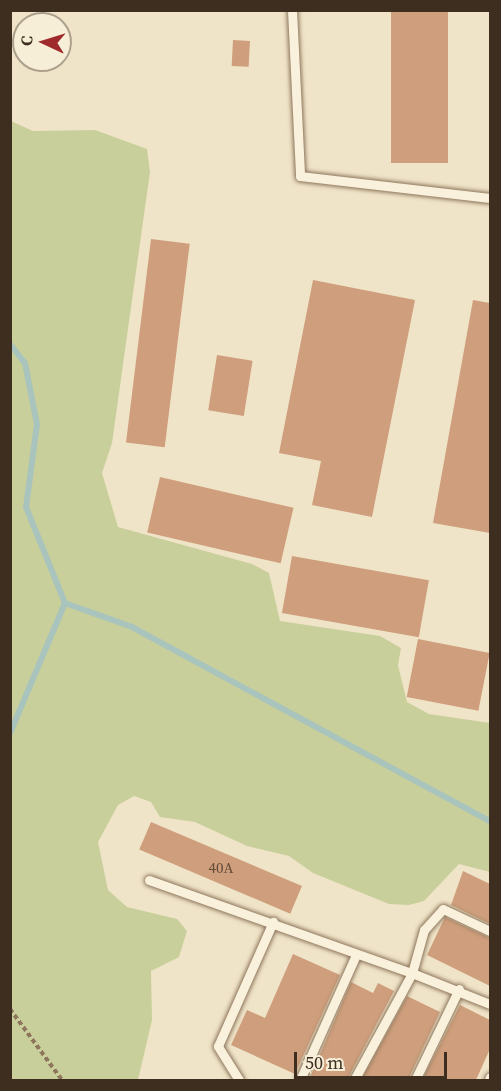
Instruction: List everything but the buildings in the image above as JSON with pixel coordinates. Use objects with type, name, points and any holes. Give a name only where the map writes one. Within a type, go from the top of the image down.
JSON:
[{"type":"lane","points":[[292,10],[300,176],[490,198]]},
{"type":"lane","points":[[149,880],[273,922],[356,955],[459,989],[490,1004]]},
{"type":"lane","points":[[354,1080],[412,973],[424,930],[443,909],[490,931]]},
{"type":"lane","points":[[238,1080],[218,1046],[273,922]]},
{"type":"lane","points":[[300,1080],[356,955]]},
{"type":"lane","points":[[415,1080],[459,989]]},
{"type":"path","points":[[10,1010],[62,1080]]},
{"type":"green space","points":[[11,121],[33,131],[95,130],[147,149],[150,172],[112,443],[102,473],[118,527],[252,564],[269,573],[280,621],[380,636],[401,648],[398,665],[407,702],[429,714],[490,723],[490,872],[459,864],[424,901],[409,905],[389,904],[313,873],[289,856],[247,846],[195,822],[160,817],[151,802],[134,796],[118,805],[98,842],[108,890],[127,907],[177,919],[187,931],[179,957],[151,971],[152,1020],[138,1080],[11,1080]]},
{"type":"waterway","points":[[10,344],[25,363],[37,424],[26,507],[65,603],[10,733]]},
{"type":"waterway","points":[[65,603],[132,627],[490,821]]}]
